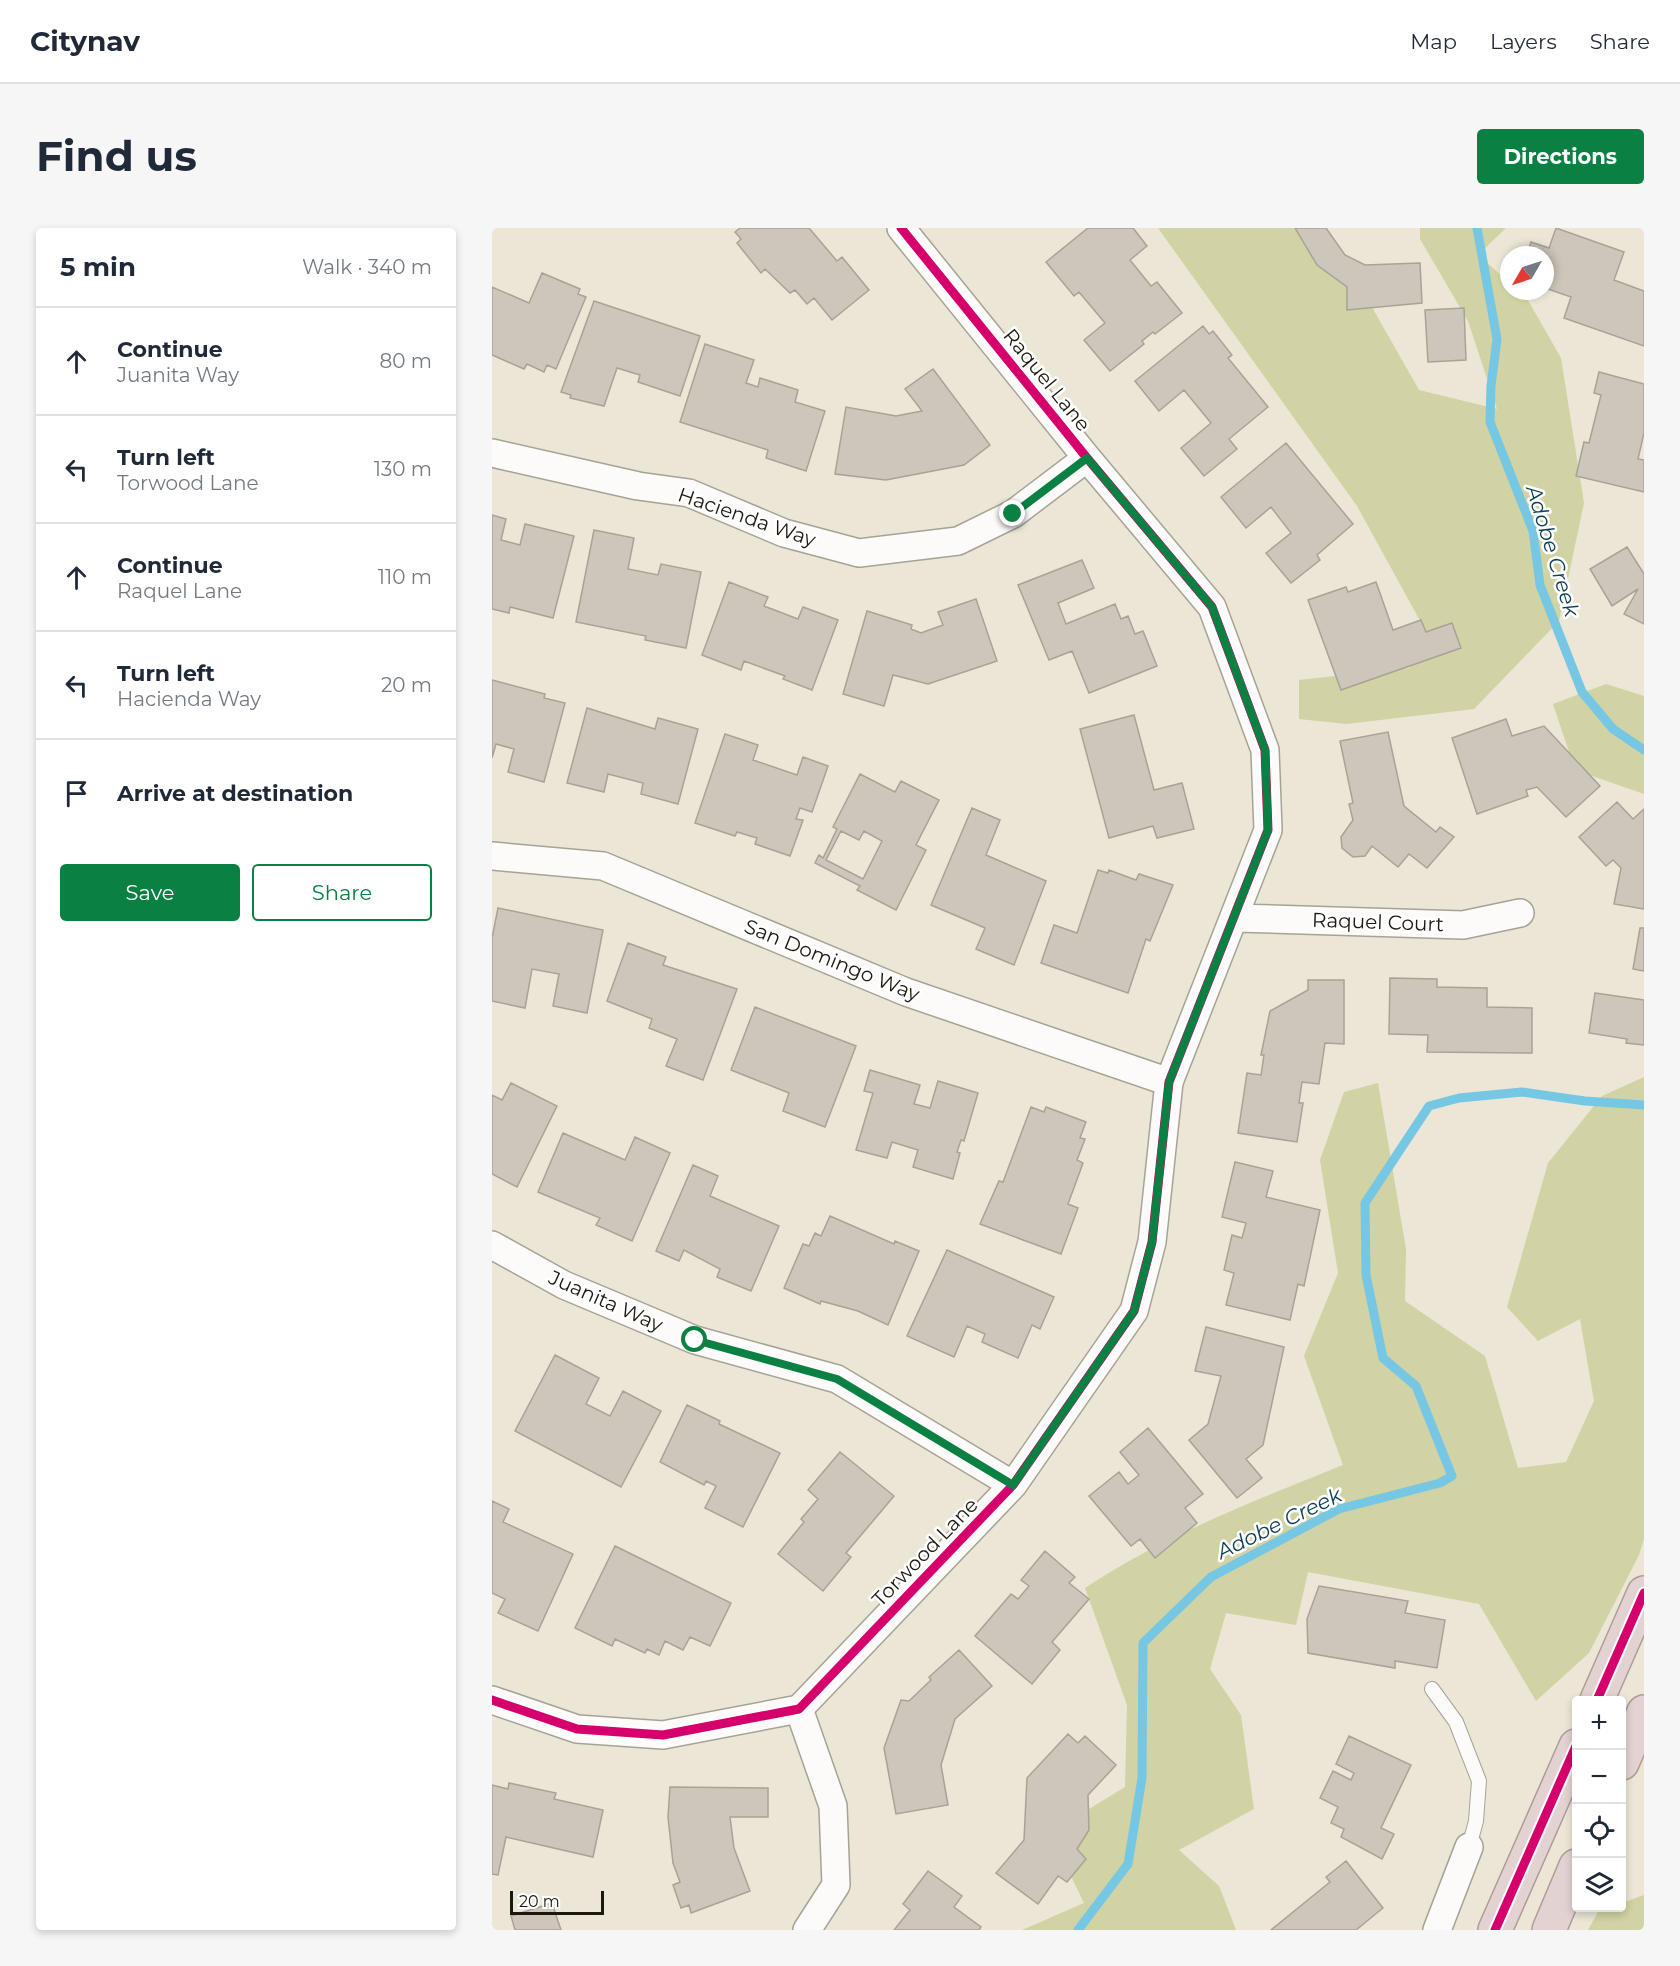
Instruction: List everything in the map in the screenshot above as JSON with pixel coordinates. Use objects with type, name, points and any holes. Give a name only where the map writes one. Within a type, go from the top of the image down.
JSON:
[{"type":"highway","points":[[1599,1696],[1644,1593]]},
{"type":"highway","points":[[1626,1754],[1644,1712]]},
{"type":"highway","points":[[1495,1930],[1574,1750]]},
{"type":"highway","points":[[1549,1930],[1572,1875]]},
{"type":"street","name":"Raquel Lane","points":[[901,228],[1087,458],[1212,607],[1265,750],[1268,830],[1236,918]]},
{"type":"street","name":"Hacienda Way","points":[[492,453],[638,486],[689,493],[784,533],[859,553],[958,541],[1013,514],[1087,458]]},
{"type":"street","name":"San Domingo Way","points":[[492,856],[603,866],[906,992],[1169,1082]]},
{"type":"street","name":"Raquel Court","points":[[1236,918],[1462,925],[1520,913]]},
{"type":"street","name":"Torwood Lane","points":[[799,1709],[1013,1485],[1134,1311],[1152,1242],[1169,1082],[1236,918]]},
{"type":"street","name":"Juanita Way","points":[[492,1245],[564,1285],[695,1340],[837,1379],[1013,1485]]},
{"type":"street","points":[[492,1700],[577,1730],[663,1735],[799,1709],[833,1806],[836,1885],[807,1930]]},
{"type":"street","points":[[1437,1930],[1468,1847]]},
{"type":"lane","points":[[1432,1689],[1456,1722],[1479,1780],[1476,1821],[1468,1847]]},
{"type":"green space","points":[[1158,228],[1327,228],[1419,390],[1497,409],[1468,321],[1420,239],[1420,228],[1506,228],[1478,255],[1500,274],[1500,300],[1528,300],[1561,358],[1584,503],[1559,621],[1474,709],[1346,724],[1299,719],[1299,680],[1409,668],[1429,637],[1357,506]]},
{"type":"green space","points":[[1606,684],[1644,696],[1644,794],[1575,770],[1553,704]]},
{"type":"green space","points":[[1644,1077],[1644,1539],[1639,1555],[1589,1653],[1536,1701],[1479,1604],[1308,1572],[1296,1625],[1226,1613],[1210,1669],[1241,1715],[1254,1809],[1179,1850],[1219,1886],[1236,1930],[1022,1930],[1084,1903],[1050,1833],[1125,1787],[1127,1705],[1085,1588],[1178,1535],[1343,1465],[1304,1356],[1338,1273],[1320,1160],[1344,1092],[1378,1083],[1406,1249],[1405,1301],[1485,1356],[1518,1468],[1566,1462],[1594,1401],[1580,1319],[1538,1341],[1507,1307],[1548,1163],[1602,1096]]},
{"type":"green space","points":[[1644,1895],[1644,1930],[1588,1930],[1598,1912],[1626,1912],[1626,1902]]},
{"type":"building","points":[[740,228],[809,228],[837,261],[842,257],[869,290],[832,320],[814,298],[807,304],[795,290],[790,293],[765,269],[761,273],[737,243],[741,239],[735,232]]},
{"type":"building","points":[[1088,228],[1133,228],[1147,246],[1130,260],[1151,286],[1157,282],[1182,313],[1155,334],[1153,332],[1142,341],[1144,344],[1110,371],[1084,340],[1105,323],[1079,292],[1074,296],[1046,262]]},
{"type":"building","points":[[1295,228],[1326,228],[1345,255],[1365,265],[1420,263],[1422,303],[1347,310],[1347,287],[1317,265]]},
{"type":"building","points":[[1556,228],[1624,252],[1614,280],[1644,291],[1644,346],[1564,318],[1571,297],[1554,291],[1554,246],[1550,246]]},
{"type":"building","points":[[1531,242],[1543,246],[1530,246]]},
{"type":"building","points":[[542,273],[580,289],[578,294],[586,297],[556,369],[547,365],[544,372],[527,364],[524,369],[492,355],[492,287],[529,303]]},
{"type":"building","points":[[594,301],[700,336],[680,396],[638,382],[640,375],[617,368],[604,406],[570,398],[571,395],[561,392]]},
{"type":"building","points":[[1464,308],[1466,360],[1428,362],[1425,310]]},
{"type":"building","points":[[1203,326],[1209,334],[1213,331],[1232,355],[1228,358],[1268,407],[1229,439],[1237,449],[1204,476],[1181,448],[1211,423],[1184,390],[1159,411],[1135,381]]},
{"type":"building","points":[[705,344],[754,360],[746,383],[758,387],[760,378],[798,390],[795,402],[825,411],[806,471],[766,458],[768,450],[680,422]]},
{"type":"building","points":[[933,369],[990,445],[964,465],[886,480],[835,474],[846,407],[896,416],[922,411],[905,389]]},
{"type":"building","points":[[1599,372],[1644,384],[1644,433],[1638,459],[1644,460],[1644,492],[1576,476],[1584,442],[1589,443],[1601,395],[1594,393]]},
{"type":"building","points":[[1286,443],[1353,524],[1317,555],[1320,560],[1291,583],[1266,553],[1291,533],[1271,507],[1246,528],[1221,497]]},
{"type":"building","points":[[492,515],[506,519],[501,540],[520,545],[525,524],[574,536],[553,618],[510,607],[509,613],[492,609]]},
{"type":"building","points":[[594,530],[634,538],[628,569],[658,575],[661,564],[701,572],[686,648],[645,640],[646,636],[576,622]]},
{"type":"building","points":[[1627,547],[1644,574],[1644,624],[1624,614],[1638,589],[1612,606],[1590,569]]},
{"type":"building","points":[[1082,560],[1094,588],[1058,603],[1066,624],[1115,604],[1121,619],[1128,616],[1135,634],[1143,631],[1157,666],[1089,693],[1072,651],[1049,660],[1018,585]]},
{"type":"building","points":[[729,582],[768,597],[764,606],[798,619],[803,607],[838,620],[812,690],[783,679],[785,676],[744,661],[741,670],[702,655]]},
{"type":"building","points":[[1376,582],[1393,630],[1421,620],[1426,632],[1452,623],[1461,648],[1341,690],[1308,600],[1346,587],[1348,592]]},
{"type":"building","points":[[976,599],[997,661],[928,684],[893,675],[884,706],[843,694],[867,611],[912,625],[911,629],[921,633],[943,625],[938,612]]},
{"type":"building","points":[[492,680],[545,694],[544,698],[565,703],[544,782],[508,772],[514,749],[496,744],[492,758]]},
{"type":"building","points":[[587,708],[655,729],[658,718],[698,729],[678,804],[641,794],[643,783],[608,774],[604,792],[567,783]]},
{"type":"building","points":[[1134,715],[1154,790],[1182,783],[1194,829],[1157,838],[1153,826],[1109,838],[1080,729]]},
{"type":"building","points":[[1506,719],[1512,736],[1544,726],[1600,786],[1566,817],[1537,787],[1526,790],[1528,796],[1477,814],[1452,738]]},
{"type":"building","points":[[1388,732],[1404,806],[1436,832],[1440,827],[1454,837],[1427,868],[1409,854],[1398,867],[1372,846],[1365,856],[1353,857],[1342,848],[1341,837],[1353,820],[1349,804],[1353,803],[1340,741]]},
{"type":"building","points":[[725,734],[758,745],[753,760],[797,775],[803,757],[828,766],[812,812],[800,808],[796,819],[803,820],[790,856],[755,844],[757,838],[737,832],[735,836],[695,823]]},
{"type":"building","points":[[860,774],[895,792],[901,781],[939,800],[916,845],[926,850],[896,910],[857,890],[860,886],[815,863],[819,855],[823,858],[837,829],[833,827]],"holes":[[[841,831],[859,840],[864,831],[882,841],[863,879],[826,860]]]},
{"type":"building","points":[[1617,802],[1633,819],[1644,809],[1644,909],[1614,904],[1621,868],[1613,860],[1606,866],[1579,837]]},
{"type":"building","points":[[972,808],[1000,820],[986,855],[1046,881],[1014,965],[976,949],[985,928],[931,905]]},
{"type":"building","points":[[1098,870],[1108,873],[1109,870],[1136,880],[1139,874],[1173,885],[1150,941],[1146,939],[1128,993],[1041,963],[1054,925],[1077,933]]},
{"type":"building","points":[[498,908],[603,930],[587,1013],[553,1006],[559,974],[532,969],[525,1008],[492,1001],[492,938]]},
{"type":"building","points":[[1640,928],[1644,928],[1644,971],[1633,969]]},
{"type":"building","points":[[628,943],[666,957],[663,965],[737,989],[703,1080],[666,1066],[677,1039],[649,1028],[652,1019],[607,1001]]},
{"type":"building","points":[[1390,978],[1437,979],[1437,987],[1487,988],[1487,1007],[1532,1008],[1532,1053],[1427,1052],[1428,1035],[1389,1034]]},
{"type":"building","points":[[1308,980],[1344,980],[1344,1044],[1325,1043],[1319,1084],[1302,1082],[1299,1103],[1303,1103],[1297,1142],[1238,1133],[1247,1073],[1261,1075],[1264,1055],[1261,1055],[1270,1011],[1308,990]]},
{"type":"building","points":[[1595,993],[1644,1000],[1644,1045],[1626,1043],[1627,1039],[1589,1033]]},
{"type":"building","points":[[755,1007],[856,1046],[825,1127],[783,1111],[789,1093],[731,1070]]},
{"type":"building","points":[[870,1070],[920,1085],[914,1104],[930,1108],[938,1081],[978,1093],[964,1141],[961,1140],[957,1152],[960,1153],[953,1179],[913,1167],[918,1150],[892,1142],[887,1158],[856,1150],[873,1093],[864,1091]]},
{"type":"building","points":[[511,1083],[557,1106],[517,1187],[492,1174],[492,1095],[502,1100]]},
{"type":"building","points":[[1031,1107],[1044,1112],[1046,1107],[1086,1122],[1080,1138],[1085,1139],[1077,1160],[1083,1163],[1068,1204],[1078,1208],[1061,1254],[980,1224],[999,1181],[1003,1182]]},
{"type":"building","points":[[563,1133],[625,1160],[635,1137],[670,1153],[632,1241],[596,1225],[600,1218],[538,1192]]},
{"type":"building","points":[[1235,1162],[1273,1171],[1266,1197],[1320,1210],[1304,1286],[1298,1284],[1290,1320],[1226,1305],[1234,1273],[1224,1270],[1232,1235],[1242,1238],[1246,1223],[1222,1217]]},
{"type":"building","points":[[693,1165],[718,1176],[710,1196],[779,1226],[751,1291],[717,1277],[720,1269],[684,1250],[679,1261],[656,1251]]},
{"type":"building","points":[[830,1216],[894,1244],[895,1241],[919,1251],[888,1325],[858,1311],[821,1301],[820,1304],[784,1288],[803,1244],[809,1246],[815,1233],[821,1236]]},
{"type":"building","points":[[947,1250],[1054,1297],[1040,1329],[1032,1325],[1018,1358],[982,1342],[985,1334],[967,1326],[954,1357],[907,1336]]},
{"type":"building","points":[[1206,1327],[1284,1347],[1263,1445],[1246,1459],[1262,1478],[1237,1498],[1189,1440],[1208,1424],[1221,1376],[1195,1371]]},
{"type":"building","points":[[555,1355],[599,1378],[586,1404],[610,1416],[623,1391],[661,1411],[621,1487],[515,1431]]},
{"type":"building","points":[[687,1405],[720,1421],[719,1424],[780,1453],[743,1527],[705,1508],[716,1486],[706,1481],[704,1485],[660,1462]]},
{"type":"building","points":[[1148,1428],[1203,1494],[1185,1508],[1197,1523],[1155,1558],[1140,1539],[1131,1546],[1089,1496],[1119,1472],[1128,1484],[1139,1475],[1120,1452]]},
{"type":"building","points":[[840,1452],[894,1496],[846,1553],[851,1557],[823,1591],[778,1554],[804,1522],[801,1519],[818,1499],[808,1490]]},
{"type":"building","points":[[492,1501],[509,1509],[503,1522],[573,1554],[538,1631],[498,1613],[505,1599],[492,1593]]},
{"type":"building","points":[[615,1546],[731,1603],[710,1646],[690,1637],[683,1650],[665,1641],[659,1655],[647,1649],[645,1653],[615,1639],[612,1646],[575,1628]]},
{"type":"building","points":[[1045,1551],[1075,1577],[1069,1583],[1089,1599],[1052,1642],[1060,1650],[1032,1684],[975,1636],[1011,1594],[1018,1599],[1029,1586],[1021,1580]]},
{"type":"building","points":[[1319,1586],[1408,1601],[1405,1613],[1445,1620],[1437,1668],[1395,1661],[1395,1668],[1308,1653],[1307,1619]]},
{"type":"building","points":[[959,1650],[992,1686],[955,1719],[941,1765],[948,1805],[896,1814],[884,1748],[901,1700],[909,1701],[931,1680],[929,1677]]},
{"type":"building","points":[[1068,1734],[1078,1743],[1085,1736],[1116,1765],[1088,1795],[1089,1830],[1077,1849],[1086,1859],[1067,1882],[1058,1876],[1038,1904],[996,1873],[1024,1840],[1027,1778]]},
{"type":"building","points":[[1349,1736],[1411,1765],[1381,1828],[1394,1834],[1382,1859],[1341,1837],[1344,1829],[1331,1823],[1338,1807],[1320,1798],[1333,1771],[1351,1780],[1354,1773],[1336,1764]]},
{"type":"building","points":[[509,1783],[556,1793],[554,1799],[603,1810],[593,1857],[506,1837],[498,1875],[492,1874],[492,1785],[508,1789]]},
{"type":"building","points":[[670,1787],[768,1788],[768,1817],[730,1817],[734,1848],[750,1891],[691,1913],[689,1905],[681,1908],[673,1885],[680,1882],[673,1863],[668,1817]]},
{"type":"building","points":[[1346,1861],[1383,1908],[1356,1930],[1271,1930],[1330,1882],[1326,1877]]},
{"type":"building","points":[[928,1871],[962,1896],[954,1907],[981,1927],[979,1930],[894,1930],[910,1910],[903,1904]]},
{"type":"building","points":[[552,1903],[561,1930],[515,1930],[511,1916]]},
{"type":"waterway","name":"Adobe Creek","points":[[1477,228],[1497,339],[1491,386],[1490,422],[1533,531],[1540,585],[1582,692],[1613,729],[1644,750]]},
{"type":"waterway","name":"Adobe Creek","points":[[1078,1930],[1128,1864],[1142,1778],[1143,1643],[1211,1577],[1339,1509],[1440,1483],[1452,1476],[1416,1386],[1383,1358],[1366,1275],[1365,1203],[1429,1106],[1459,1098],[1522,1092],[1585,1101],[1644,1105]]},
{"type":"cycle path","points":[[492,1700],[577,1729],[663,1735],[799,1709],[1013,1485],[1134,1311],[1152,1242],[1169,1082],[1268,830],[1265,750],[1212,607],[1087,458],[901,228]]},
{"type":"cycle path","points":[[1599,1696],[1644,1593]]},
{"type":"cycle path","points":[[1495,1930],[1574,1750]]},
{"type":"route","points":[[695,1340],[837,1379],[1013,1485],[1134,1311],[1152,1242],[1169,1082],[1236,918],[1268,830],[1265,750],[1212,607],[1087,458],[1013,514]]}]
